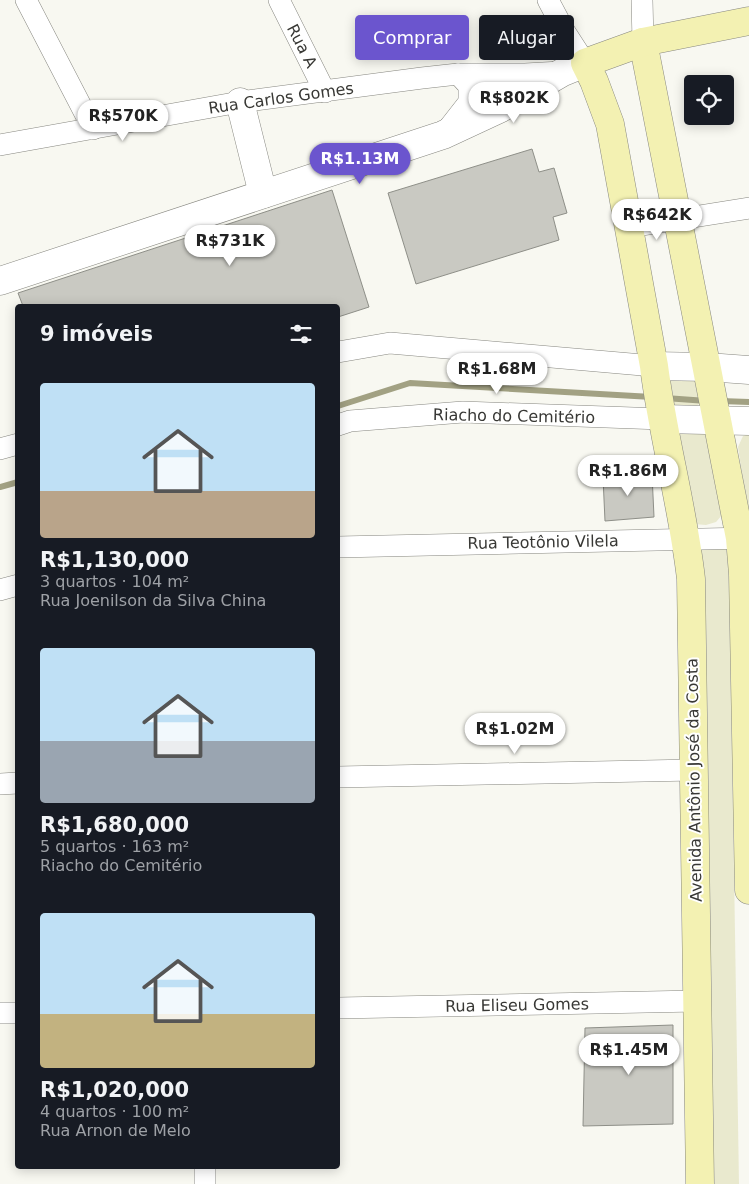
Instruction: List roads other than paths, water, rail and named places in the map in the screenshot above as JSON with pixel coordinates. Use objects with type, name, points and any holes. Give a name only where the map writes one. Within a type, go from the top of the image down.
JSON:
[{"type":"main road","points":[[574,67],[644,42],[749,21]]},
{"type":"main road","points":[[644,42],[716,413],[744,538],[743,574],[749,890]]},
{"type":"main road","name":"Avenida Antônio José da Costa","points":[[574,67],[594,81],[610,124],[658,391],[687,539],[691,579],[700,1184]]},
{"type":"street","points":[[26,0],[93,129]]},
{"type":"street","name":"Rua A","points":[[279,0],[325,92]]},
{"type":"street","points":[[0,281],[444,135],[501,108],[574,67],[565,32],[548,0]]},
{"type":"street","points":[[642,0],[644,42]]},
{"type":"street","name":"Rua Carlos Gomes","points":[[0,145],[240,102],[458,74],[525,74],[574,67]]},
{"type":"street","points":[[444,135],[469,102],[468,86],[458,74]]},
{"type":"street","points":[[240,102],[263,194]]},
{"type":"street","points":[[630,227],[749,208]]},
{"type":"street","points":[[340,352],[390,343],[658,391],[716,413],[749,421]]},
{"type":"street","points":[[658,391],[708,372],[749,370]]},
{"type":"street","name":"Riacho do Cemitério","points":[[340,425],[350,421],[463,412],[658,391]]},
{"type":"street","points":[[0,450],[15,445]]},
{"type":"street","name":"Rua Teotônio Vilela","points":[[340,546],[744,538]]},
{"type":"street","points":[[0,590],[15,586]]},
{"type":"street","points":[[340,777],[694,770]]},
{"type":"street","points":[[0,784],[15,783]]},
{"type":"street","name":"Rua Eliseu Gomes","points":[[340,1008],[698,1001]]},
{"type":"street","points":[[0,1013],[15,1013]]},
{"type":"street","points":[[205,1169],[205,1184]]},
{"type":"waterway","points":[[340,405],[410,383],[652,397]]},
{"type":"waterway","points":[[665,398],[707,401]]},
{"type":"waterway","points":[[720,401],[749,402]]},
{"type":"waterway","points":[[0,487],[15,483]]}]
